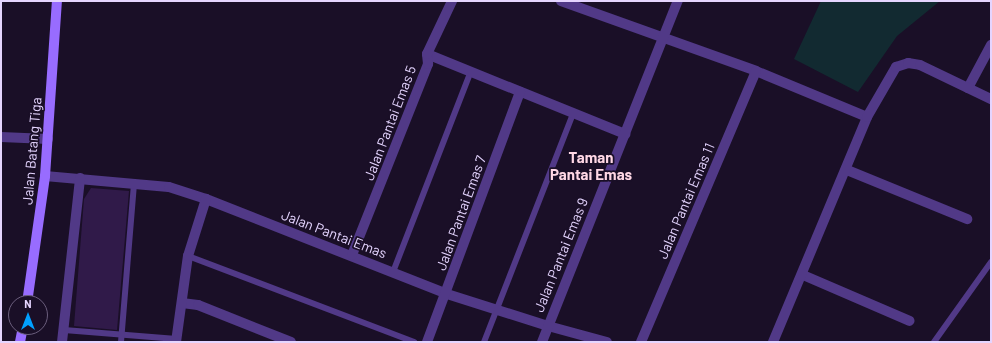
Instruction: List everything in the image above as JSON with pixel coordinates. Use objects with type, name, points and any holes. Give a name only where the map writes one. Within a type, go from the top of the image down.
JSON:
[{"type":"main road","name":"Jalan Batang Tiga","points":[[28,295],[45,176],[56,1]]},
{"type":"street","name":"Jalan Pantai Emas 5","points":[[352,256],[428,64],[427,54],[452,1]]},
{"type":"street","points":[[561,1],[756,71],[867,117]]},
{"type":"street","name":"Jalan Pantai Emas 9","points":[[542,342],[678,1]]},
{"type":"street","points":[[968,88],[991,45]]},
{"type":"street","points":[[427,54],[625,134]]},
{"type":"street","points":[[773,342],[847,170],[867,117],[896,67],[908,63],[930,69],[991,99]]},
{"type":"street","name":"Jalan Pantai Emas 11","points":[[641,342],[756,71]]},
{"type":"street","name":"Jalan Pantai Emas 7","points":[[427,342],[447,294],[520,92]]},
{"type":"street","points":[[1,137],[48,139]]},
{"type":"street","points":[[847,170],[967,219]]},
{"type":"street","name":"Jalan Pantai Emas","points":[[45,176],[169,187],[206,199],[447,294],[548,326],[607,342]]},
{"type":"street","points":[[62,342],[80,178]]},
{"type":"street","points":[[176,340],[188,256],[206,199]]},
{"type":"street","points":[[803,275],[910,321]]},
{"type":"street","points":[[182,303],[198,305],[291,342]]},
{"type":"lane","points":[[393,272],[471,71]]},
{"type":"lane","points":[[484,342],[573,114]]},
{"type":"lane","points":[[121,342],[123,335],[134,184]]},
{"type":"lane","points":[[188,256],[414,342]]},
{"type":"lane","points":[[934,342],[991,262]]},
{"type":"lane","points":[[64,330],[176,340]]},
{"type":"shaded area","points":[[821,1],[940,1],[897,36],[858,92],[794,59]]},
{"type":"building","points":[[91,188],[129,191],[117,330],[74,326],[84,199]]},
{"type":"district","name":"Taman Pantai Emas","points":[[591,166]]}]
